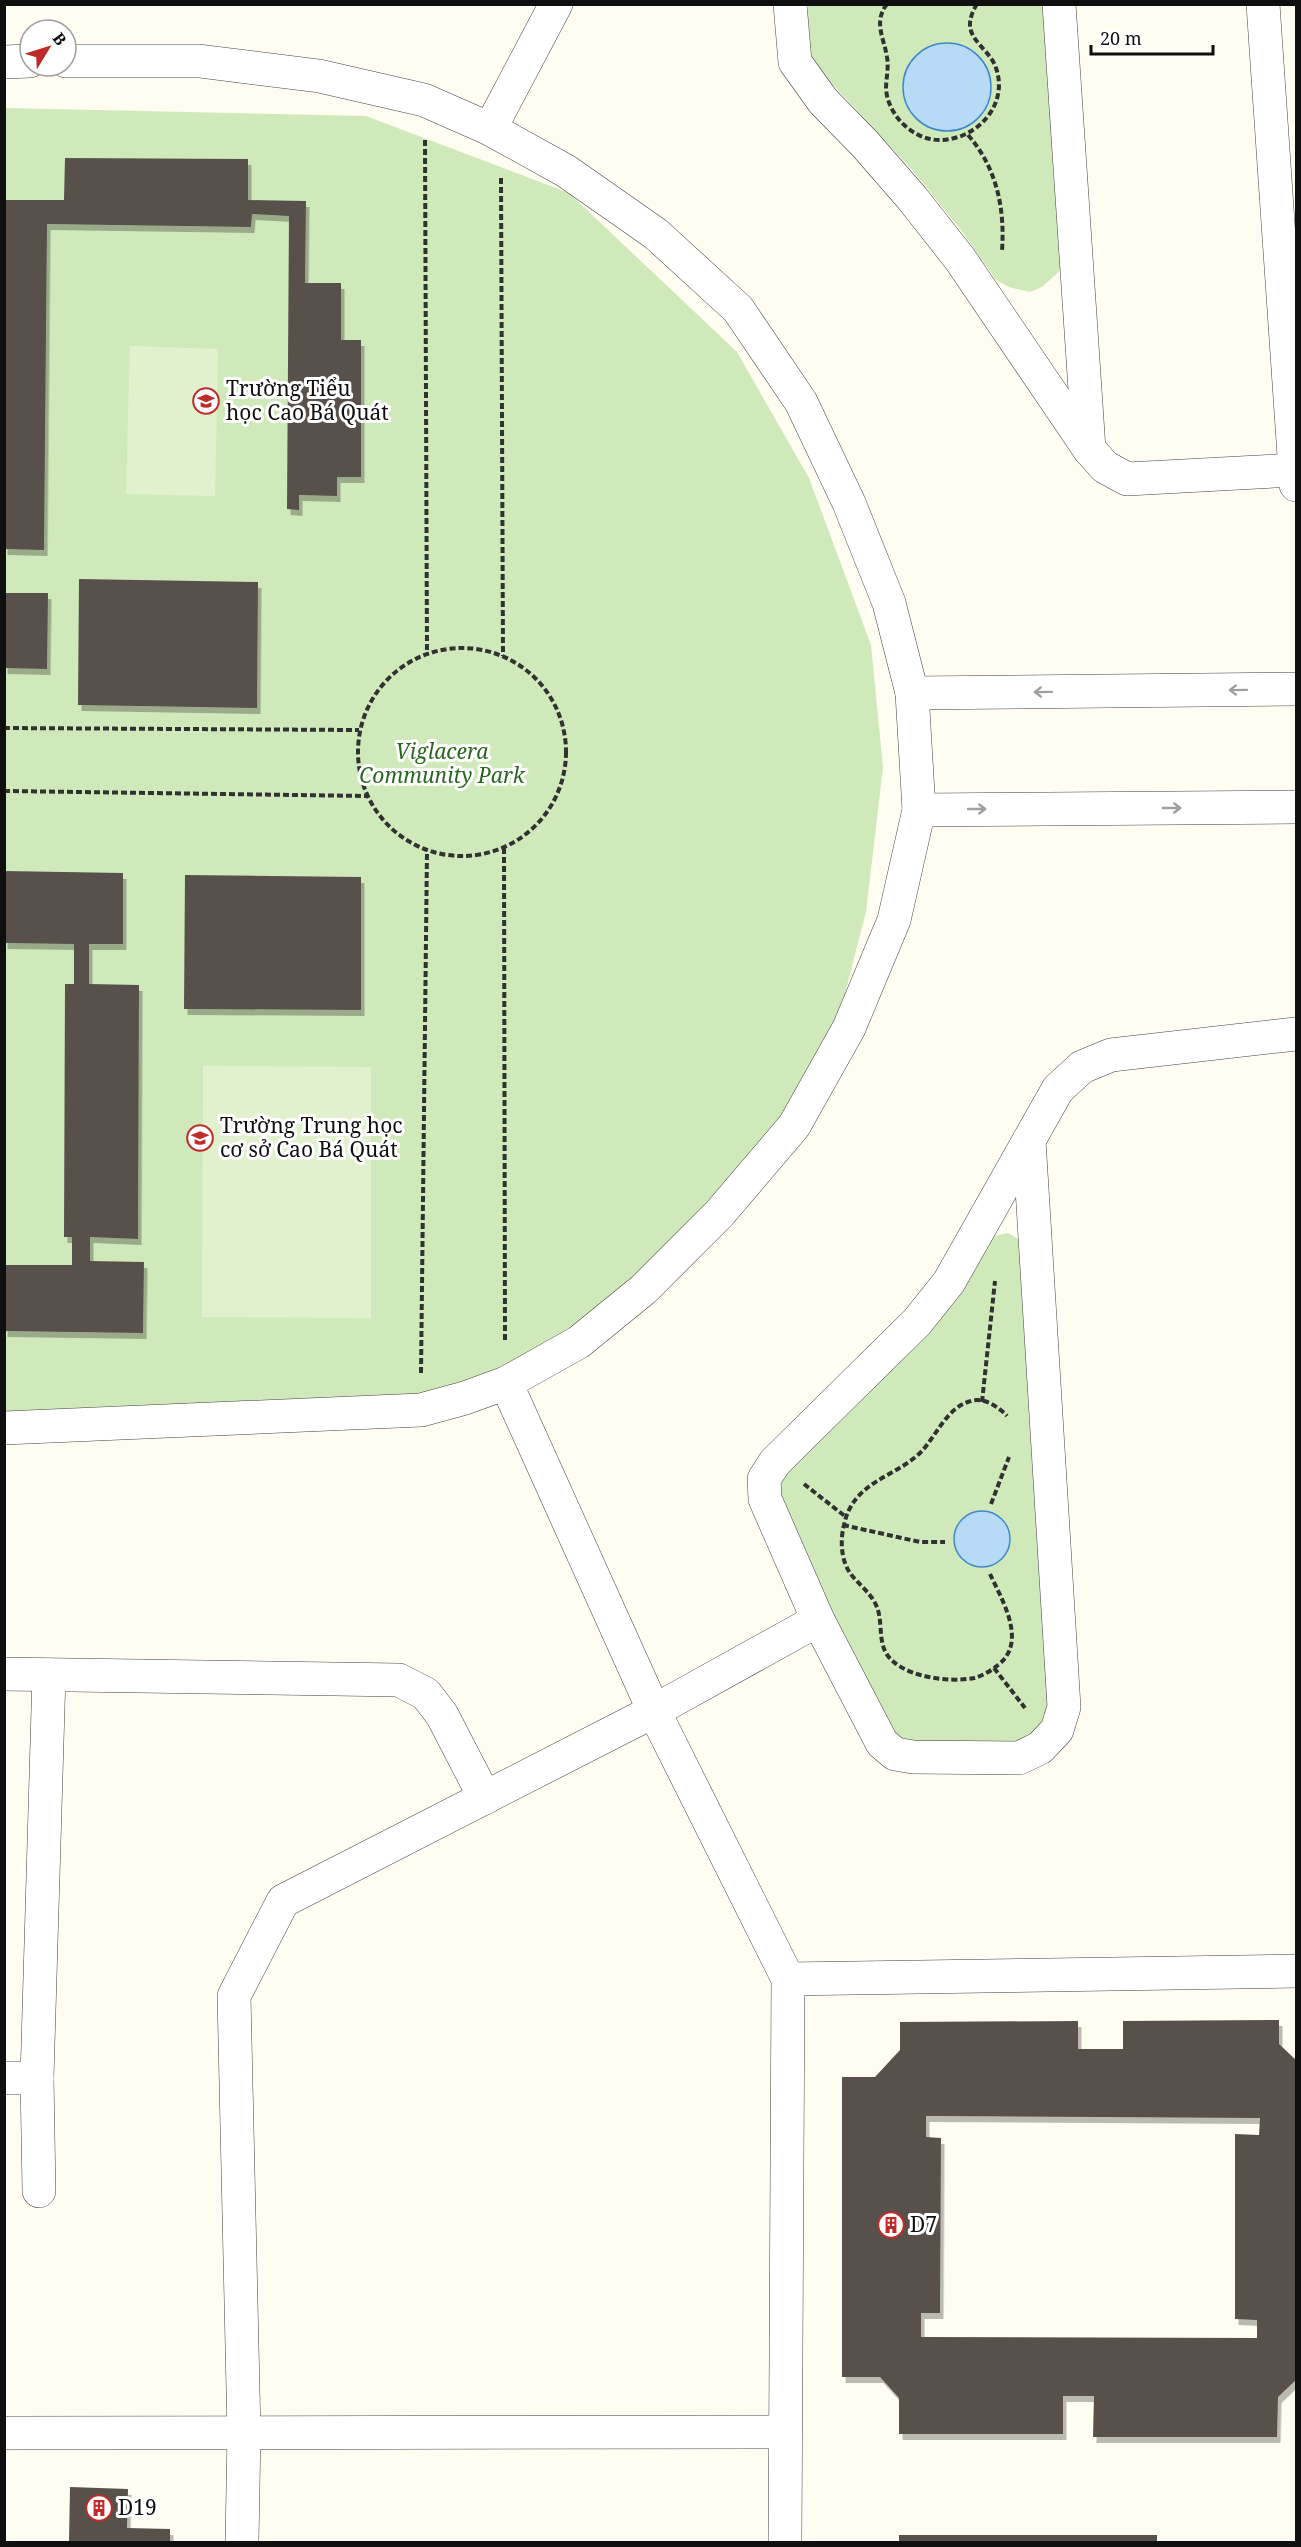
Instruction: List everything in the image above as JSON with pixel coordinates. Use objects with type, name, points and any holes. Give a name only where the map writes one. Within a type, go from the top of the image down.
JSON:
[{"type":"street","points":[[496,132],[556,4]]},
{"type":"street","points":[[790,4],[795,62],[823,101],[865,144],[912,198],[960,259],[1089,449],[1105,467],[1127,479],[1296,477],[1284,138],[1263,4]]},
{"type":"street","points":[[1059,4],[1089,449]]},
{"type":"street","points":[[4,1428],[421,1410],[465,1398],[506,1383],[579,1342],[644,1289],[719,1214],[794,1126],[849,1028],[894,920],[918,810],[912,693],[889,603],[849,503],[801,402],[738,309],[656,234],[566,171],[496,132],[424,100],[320,76],[199,61],[78,61]]},
{"type":"street","points":[[912,693],[1296,689]]},
{"type":"street","points":[[918,810],[1296,807]]},
{"type":"street","points":[[1029,1140],[1064,1707],[1057,1730],[1040,1748],[1019,1758],[913,1757],[895,1754],[882,1743],[818,1620],[765,1498],[764,1479],[775,1462],[917,1322],[950,1282],[1029,1140],[1058,1089],[1082,1067],[1111,1055],[1296,1034]]},
{"type":"street","points":[[506,1383],[654,1711],[788,1979],[785,2542]]},
{"type":"street","points":[[242,2542],[244,2433],[234,1996],[284,1901],[654,1711],[818,1620]]},
{"type":"street","points":[[4,1674],[399,1680],[426,1694],[442,1715],[485,1798]]},
{"type":"street","points":[[39,2191],[37,2078],[49,1675]]},
{"type":"street","points":[[788,1979],[1296,1971]]},
{"type":"street","points":[[4,2078],[37,2078]]},
{"type":"street","points":[[4,2433],[785,2432]]},
{"type":"path","points":[[887,4],[880,19],[880,34],[886,54],[886,91],[891,108],[902,124],[918,135],[935,141],[954,140],[968,135],[985,122],[995,106],[999,88],[997,69],[989,52],[970,30],[970,19],[977,4]]},
{"type":"path","points":[[424,100],[427,654]]},
{"type":"path","points":[[496,132],[503,657]]},
{"type":"path","points":[[968,135],[993,172],[1001,205],[1003,237],[1001,272],[993,308]]},
{"type":"path","points":[[453,647],[495,652],[503,657],[532,674],[557,709],[567,751],[559,793],[535,828],[504,848],[464,858],[428,851],[397,835],[372,808],[357,767],[360,724],[379,686],[412,659],[453,647]]},
{"type":"path","points":[[4,728],[359,730]]},
{"type":"path","points":[[4,791],[368,796]]},
{"type":"path","points":[[504,848],[506,1383]]},
{"type":"path","points":[[421,1410],[428,851]]},
{"type":"path","points":[[990,1574],[1008,1614],[1012,1630],[1010,1648],[1002,1662],[975,1678],[918,1676],[900,1669],[886,1653],[877,1605],[849,1572],[842,1549],[843,1526],[849,1509],[861,1493],[874,1481],[920,1453],[950,1414],[963,1404],[974,1400],[993,1404],[1007,1414],[1010,1420]]},
{"type":"path","points":[[991,1504],[1013,1450]]},
{"type":"path","points":[[775,1462],[846,1517]]},
{"type":"path","points":[[843,1526],[920,1542],[945,1542]]},
{"type":"path","points":[[994,1668],[1048,1740]]},
{"type":"green space","points":[[808,5],[1051,5],[1064,267],[1042,287],[1030,292],[1009,287],[996,280],[961,230],[913,171],[808,58]]},
{"type":"green space","name":"Viglacera Community Park","points":[[5,108],[366,116],[569,193],[737,352],[809,478],[871,645],[883,767],[866,912],[833,1040],[738,1180],[577,1331],[419,1409],[5,1411]]},
{"type":"green space","points":[[130,346],[218,349],[215,496],[126,494]]},
{"type":"green space","points":[[203,1066],[371,1067],[371,1318],[202,1317]]},
{"type":"green space","points":[[1008,1233],[1020,1240],[1050,1718],[1025,1741],[906,1745],[895,1738],[775,1501],[776,1475],[993,1236]]},
{"type":"water","points":[[947,43],[964,46],[978,56],[988,70],[991,87],[988,104],[978,118],[964,128],[947,131],[930,128],[916,118],[906,104],[903,87],[906,70],[916,56],[930,46]]},
{"type":"water","points":[[976,1511],[988,1511],[998,1515],[1006,1523],[1010,1539],[1006,1555],[998,1563],[988,1567],[976,1567],[966,1563],[958,1555],[954,1545],[954,1533],[958,1523],[966,1515]]},
{"type":"building","points":[[65,158],[248,159],[248,200],[306,201],[305,283],[341,283],[341,340],[361,340],[361,477],[337,477],[337,496],[299,495],[299,510],[287,509],[289,216],[252,214],[251,227],[47,224],[44,550],[4,549],[4,200],[64,200]]},
{"type":"building","points":[[79,579],[258,582],[257,708],[78,705]]},
{"type":"building","points":[[4,593],[48,593],[47,669],[4,668]]},
{"type":"building","points":[[4,871],[123,873],[123,944],[89,944],[89,984],[139,985],[138,1239],[90,1237],[90,1261],[144,1262],[143,1333],[4,1331],[4,1265],[72,1265],[72,1237],[64,1237],[65,984],[74,984],[74,944],[4,943]]},
{"type":"building","points":[[185,875],[361,877],[361,1010],[184,1009]]},
{"type":"building","name":"D7","points":[[1279,2020],[1279,2044],[1296,2060],[1296,2380],[1278,2397],[1277,2437],[1093,2437],[1094,2396],[1063,2396],[1063,2434],[899,2434],[899,2398],[880,2377],[842,2377],[842,2077],[875,2077],[900,2050],[900,2022],[1078,2021],[1078,2049],[1123,2049],[1123,2021]],"holes":[[[926,2116],[1260,2118],[1259,2135],[1235,2134],[1235,2319],[1257,2320],[1257,2338],[921,2337],[921,2313],[940,2313],[941,2138],[926,2137]]]},
{"type":"building","name":"D19","points":[[70,2487],[128,2489],[127,2528],[170,2529],[170,2542],[69,2542]]},
{"type":"building","points":[[899,2535],[1157,2535],[1157,2542],[899,2542]]},
{"type":"place","name":"Trường Tiểu học Cao Bá Quát","points":[[206,401]]},
{"type":"place","name":"Trường Trung học cơ sở Cao Bá Quát","points":[[200,1138]]},
{"type":"place","name":"D7","points":[[891,2225]]},
{"type":"place","name":"D19","points":[[99,2508]]}]
